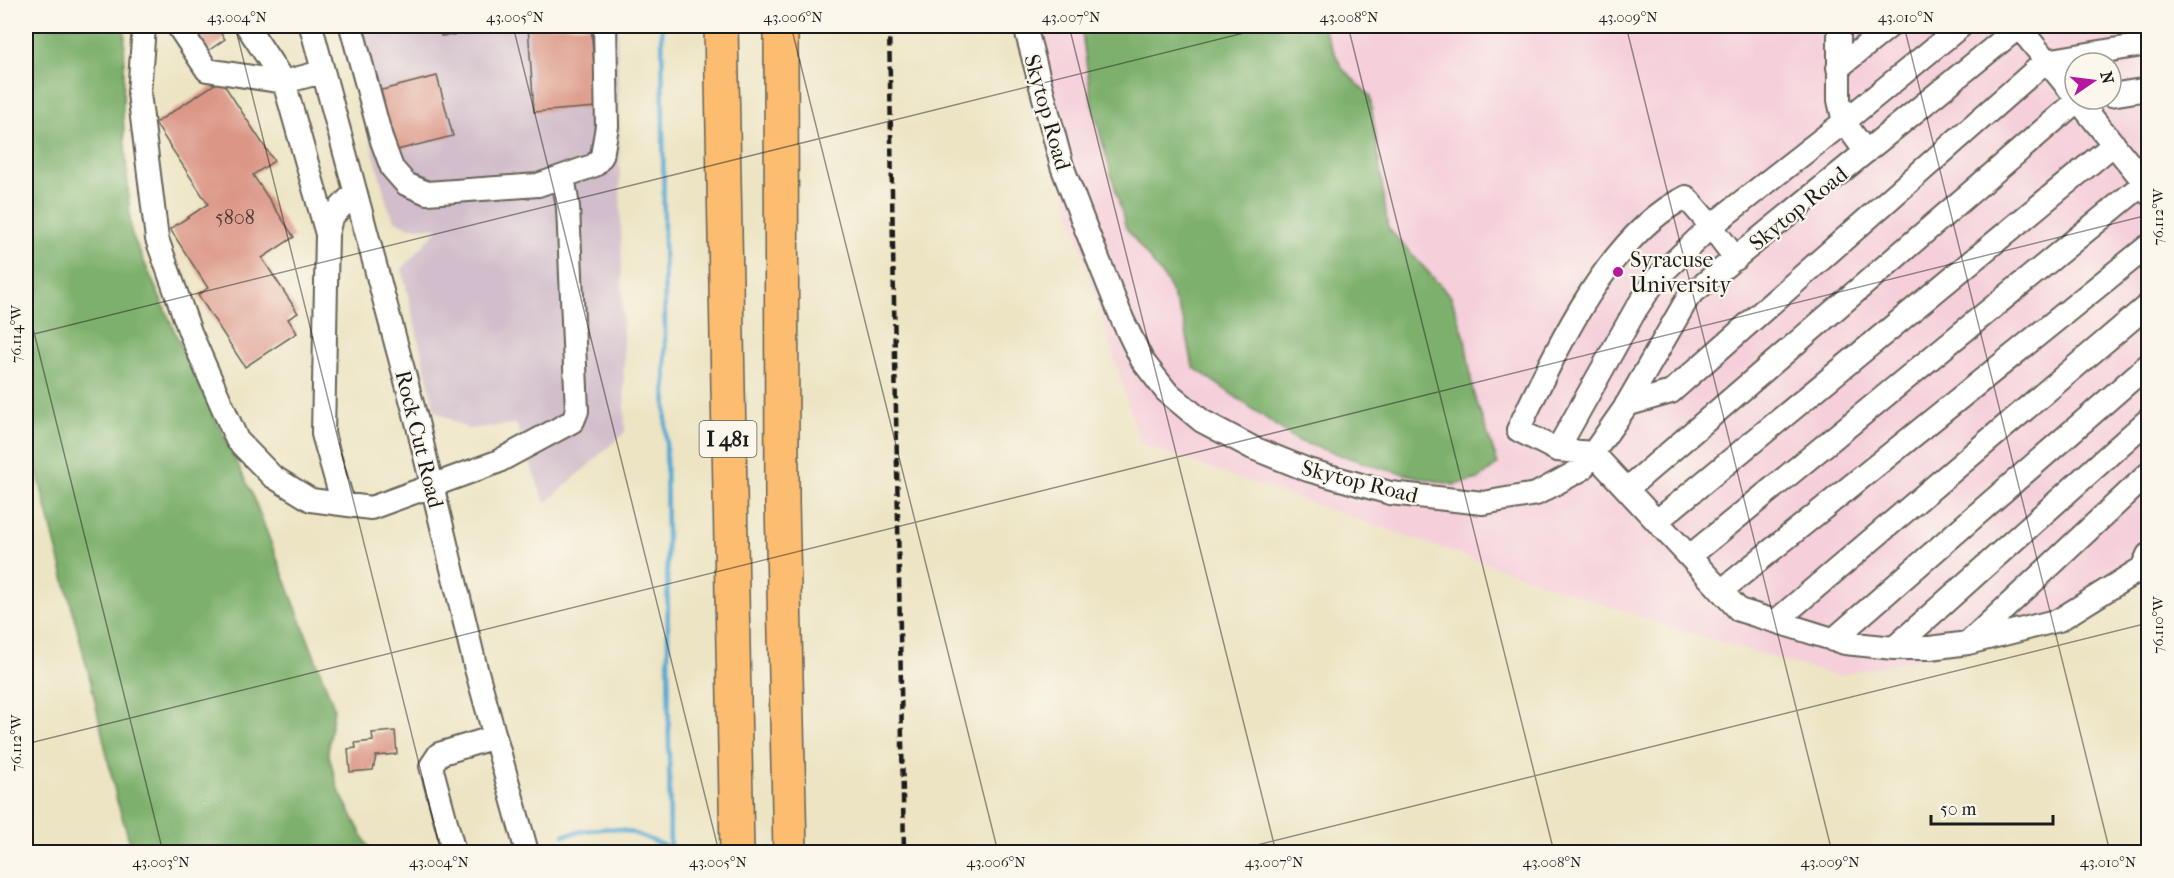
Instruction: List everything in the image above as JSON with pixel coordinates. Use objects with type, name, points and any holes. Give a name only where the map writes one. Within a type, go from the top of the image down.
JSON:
[{"type":"highway","points":[[712,26],[723,185]]},
{"type":"highway","name":"I 481","points":[[721,26],[737,852]]},
{"type":"highway","name":"I 481","points":[[781,26],[782,490],[790,852]]},
{"type":"street","points":[[144,26],[139,93],[157,239],[190,332],[237,440],[272,476],[311,500],[371,508],[432,488],[497,462],[573,421],[577,411],[568,207],[563,176]]},
{"type":"street","points":[[178,26],[207,70],[284,82],[322,72]]},
{"type":"street","points":[[247,26],[284,82],[327,234]]},
{"type":"street","name":"Rock Cut Road","points":[[310,26],[527,852]]},
{"type":"street","points":[[351,26],[382,141],[392,168],[406,184],[427,193],[538,185],[595,165],[602,156],[608,126],[605,26]]},
{"type":"street","name":"Skytop Road","points":[[1025,26],[1062,166],[1122,321],[1153,376],[1166,391],[1202,421],[1253,448],[1308,470],[1390,493],[1483,503],[1536,494],[1581,469],[1626,405],[1689,296],[2019,26]]},
{"type":"street","points":[[1839,26],[1839,100],[1844,122],[1866,152]]},
{"type":"street","points":[[1838,68],[1890,26]]},
{"type":"street","points":[[1557,450],[1636,309],[1658,278],[1712,226],[1961,26]]},
{"type":"street","points":[[2019,26],[2063,81]]},
{"type":"street","points":[[1626,405],[1671,392],[2046,61],[2148,44]]},
{"type":"street","points":[[2123,93],[2148,89]]},
{"type":"street","points":[[1627,489],[2063,111]]},
{"type":"street","points":[[1690,556],[2147,185],[2088,111]]},
{"type":"street","points":[[1657,521],[2114,144]]},
{"type":"street","points":[[343,504],[323,434],[327,234],[331,218],[354,193]]},
{"type":"street","points":[[1736,259],[1712,226],[1686,197],[1664,208],[1612,262],[1568,326],[1518,430],[1557,450],[1593,453],[1739,610],[1833,640],[1894,648],[1930,648],[1968,643],[2059,620],[2142,567],[2148,555]]},
{"type":"street","points":[[1721,591],[2148,246]]},
{"type":"street","points":[[1776,621],[2148,305]]},
{"type":"street","points":[[1833,640],[2148,365]]},
{"type":"street","points":[[1894,648],[2148,420]]},
{"type":"street","points":[[1968,643],[2148,474]]},
{"type":"street","points":[[454,852],[431,766],[439,754],[495,737]]},
{"type":"shaded area","points":[[340,26],[617,26],[625,432],[545,504],[516,424],[468,429],[435,411],[402,269],[439,228],[408,227],[395,220],[388,207]]},
{"type":"shaded area","name":"Syracuse University","points":[[1014,26],[2148,26],[2148,580],[1975,646],[1837,676],[1678,630],[1140,444]]},
{"type":"green space","points":[[26,26],[125,26],[123,115],[131,232],[187,359],[253,496],[334,707],[328,752],[338,789],[371,852],[133,852],[117,801],[91,683],[31,448],[26,440]]},
{"type":"green space","points":[[1081,26],[1322,26],[1342,68],[1370,96],[1388,228],[1451,297],[1465,338],[1473,392],[1498,464],[1479,479],[1454,485],[1383,469],[1298,441],[1193,367],[1184,322],[1167,282],[1126,228],[1092,104]]},
{"type":"building","points":[[190,26],[215,26],[225,39],[208,51]]},
{"type":"building","points":[[440,26],[520,26],[520,29],[441,36]]},
{"type":"building","points":[[528,26],[591,26],[597,107],[534,112]]},
{"type":"building","points":[[437,76],[453,136],[393,151],[378,91]]},
{"type":"building","points":[[221,80],[274,161],[253,175],[294,237],[262,258],[298,313],[288,319],[297,333],[245,367],[198,295],[208,288],[170,229],[208,204],[155,123]]},
{"type":"building","points":[[395,731],[397,754],[376,756],[373,770],[350,772],[348,749],[356,748],[355,743],[373,741],[372,733]]},
{"type":"waterway","points":[[662,26],[670,852]]},
{"type":"waterway","points":[[564,835],[596,829],[618,829],[640,835],[670,848]]},
{"type":"railway","points":[[889,26],[904,852]]},
{"type":"place","name":"Syracuse University","points":[[1618,272]]}]
